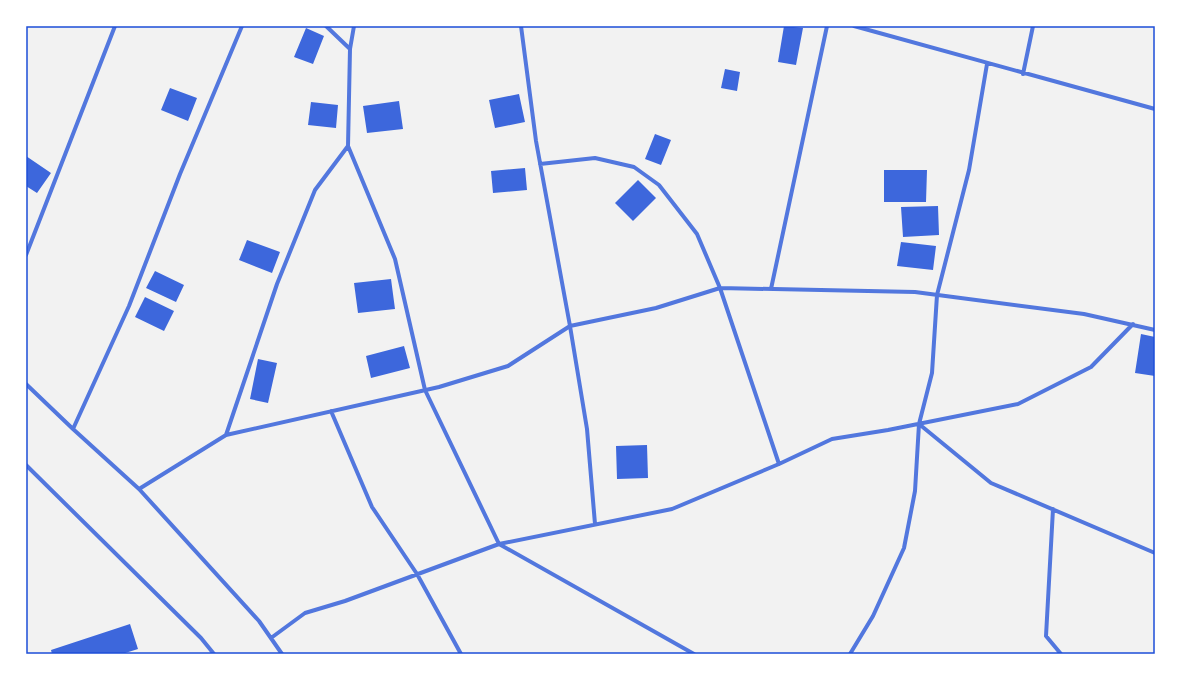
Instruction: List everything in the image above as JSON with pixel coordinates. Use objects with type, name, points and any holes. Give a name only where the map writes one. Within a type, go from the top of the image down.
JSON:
[{"type":"street","points":[[26,255],[115,26]]},
{"type":"street","points":[[73,429],[129,306],[180,174],[242,26]]},
{"type":"street","points":[[326,26],[350,49]]},
{"type":"street","points":[[354,26],[350,49],[348,146],[395,259],[425,390],[499,544],[694,654]]},
{"type":"street","points":[[521,26],[540,164],[570,326],[587,429],[595,524]]},
{"type":"street","points":[[771,289],[827,26]]},
{"type":"street","points":[[854,26],[1155,110]]},
{"type":"street","points":[[1024,74],[1033,26]]},
{"type":"street","points":[[850,654],[873,616],[904,548],[915,491],[919,424],[932,373],[937,295],[968,170],[987,64]]},
{"type":"street","points":[[226,435],[277,284],[315,190],[348,146]]},
{"type":"street","points":[[540,164],[595,158],[634,167],[659,185],[697,234],[720,288],[779,464]]},
{"type":"street","points":[[139,489],[226,435],[425,390],[508,366],[570,326],[656,308],[720,288],[915,292],[1084,314],[1155,330]]},
{"type":"street","points":[[271,638],[305,613],[345,601],[499,544],[672,509],[779,464],[832,439],[919,424],[1018,404],[1091,367],[1133,324]]},
{"type":"street","points":[[26,384],[139,489],[259,621],[282,654]]},
{"type":"street","points":[[331,411],[372,507],[417,574],[461,654]]},
{"type":"street","points":[[919,424],[991,483],[1155,553]]},
{"type":"street","points":[[26,465],[201,638],[214,654]]},
{"type":"street","points":[[1053,509],[1046,636],[1061,654]]},
{"type":"building","points":[[784,26],[803,28],[796,65],[778,62]]},
{"type":"building","points":[[306,28],[324,36],[313,64],[294,57]]},
{"type":"building","points":[[725,69],[740,72],[737,91],[721,88]]},
{"type":"building","points":[[170,88],[197,98],[188,121],[161,110]]},
{"type":"building","points":[[519,94],[525,122],[495,128],[489,100]]},
{"type":"building","points":[[399,101],[403,129],[367,133],[363,106]]},
{"type":"building","points":[[311,102],[338,105],[336,128],[308,125]]},
{"type":"building","points":[[655,134],[671,140],[661,165],[645,159]]},
{"type":"building","points":[[26,156],[51,173],[37,193],[26,186]]},
{"type":"building","points":[[525,168],[527,190],[493,193],[491,171]]},
{"type":"building","points":[[884,170],[927,170],[926,202],[884,202]]},
{"type":"building","points":[[638,180],[656,198],[633,221],[615,203]]},
{"type":"building","points":[[938,206],[939,235],[903,237],[901,207]]},
{"type":"building","points":[[247,240],[280,252],[272,273],[239,260]]},
{"type":"building","points":[[901,242],[936,246],[933,270],[897,266]]},
{"type":"building","points":[[155,271],[184,285],[176,302],[146,288]]},
{"type":"building","points":[[391,279],[395,309],[358,313],[354,283]]},
{"type":"building","points":[[145,297],[174,311],[164,331],[135,317]]},
{"type":"building","points":[[1141,334],[1155,337],[1155,376],[1135,373]]},
{"type":"building","points":[[404,346],[410,368],[371,378],[366,356]]},
{"type":"building","points":[[258,359],[277,363],[268,403],[250,399]]},
{"type":"building","points":[[647,445],[648,478],[617,479],[616,446]]},
{"type":"building","points":[[130,624],[138,649],[122,654],[52,654],[51,650]]}]
